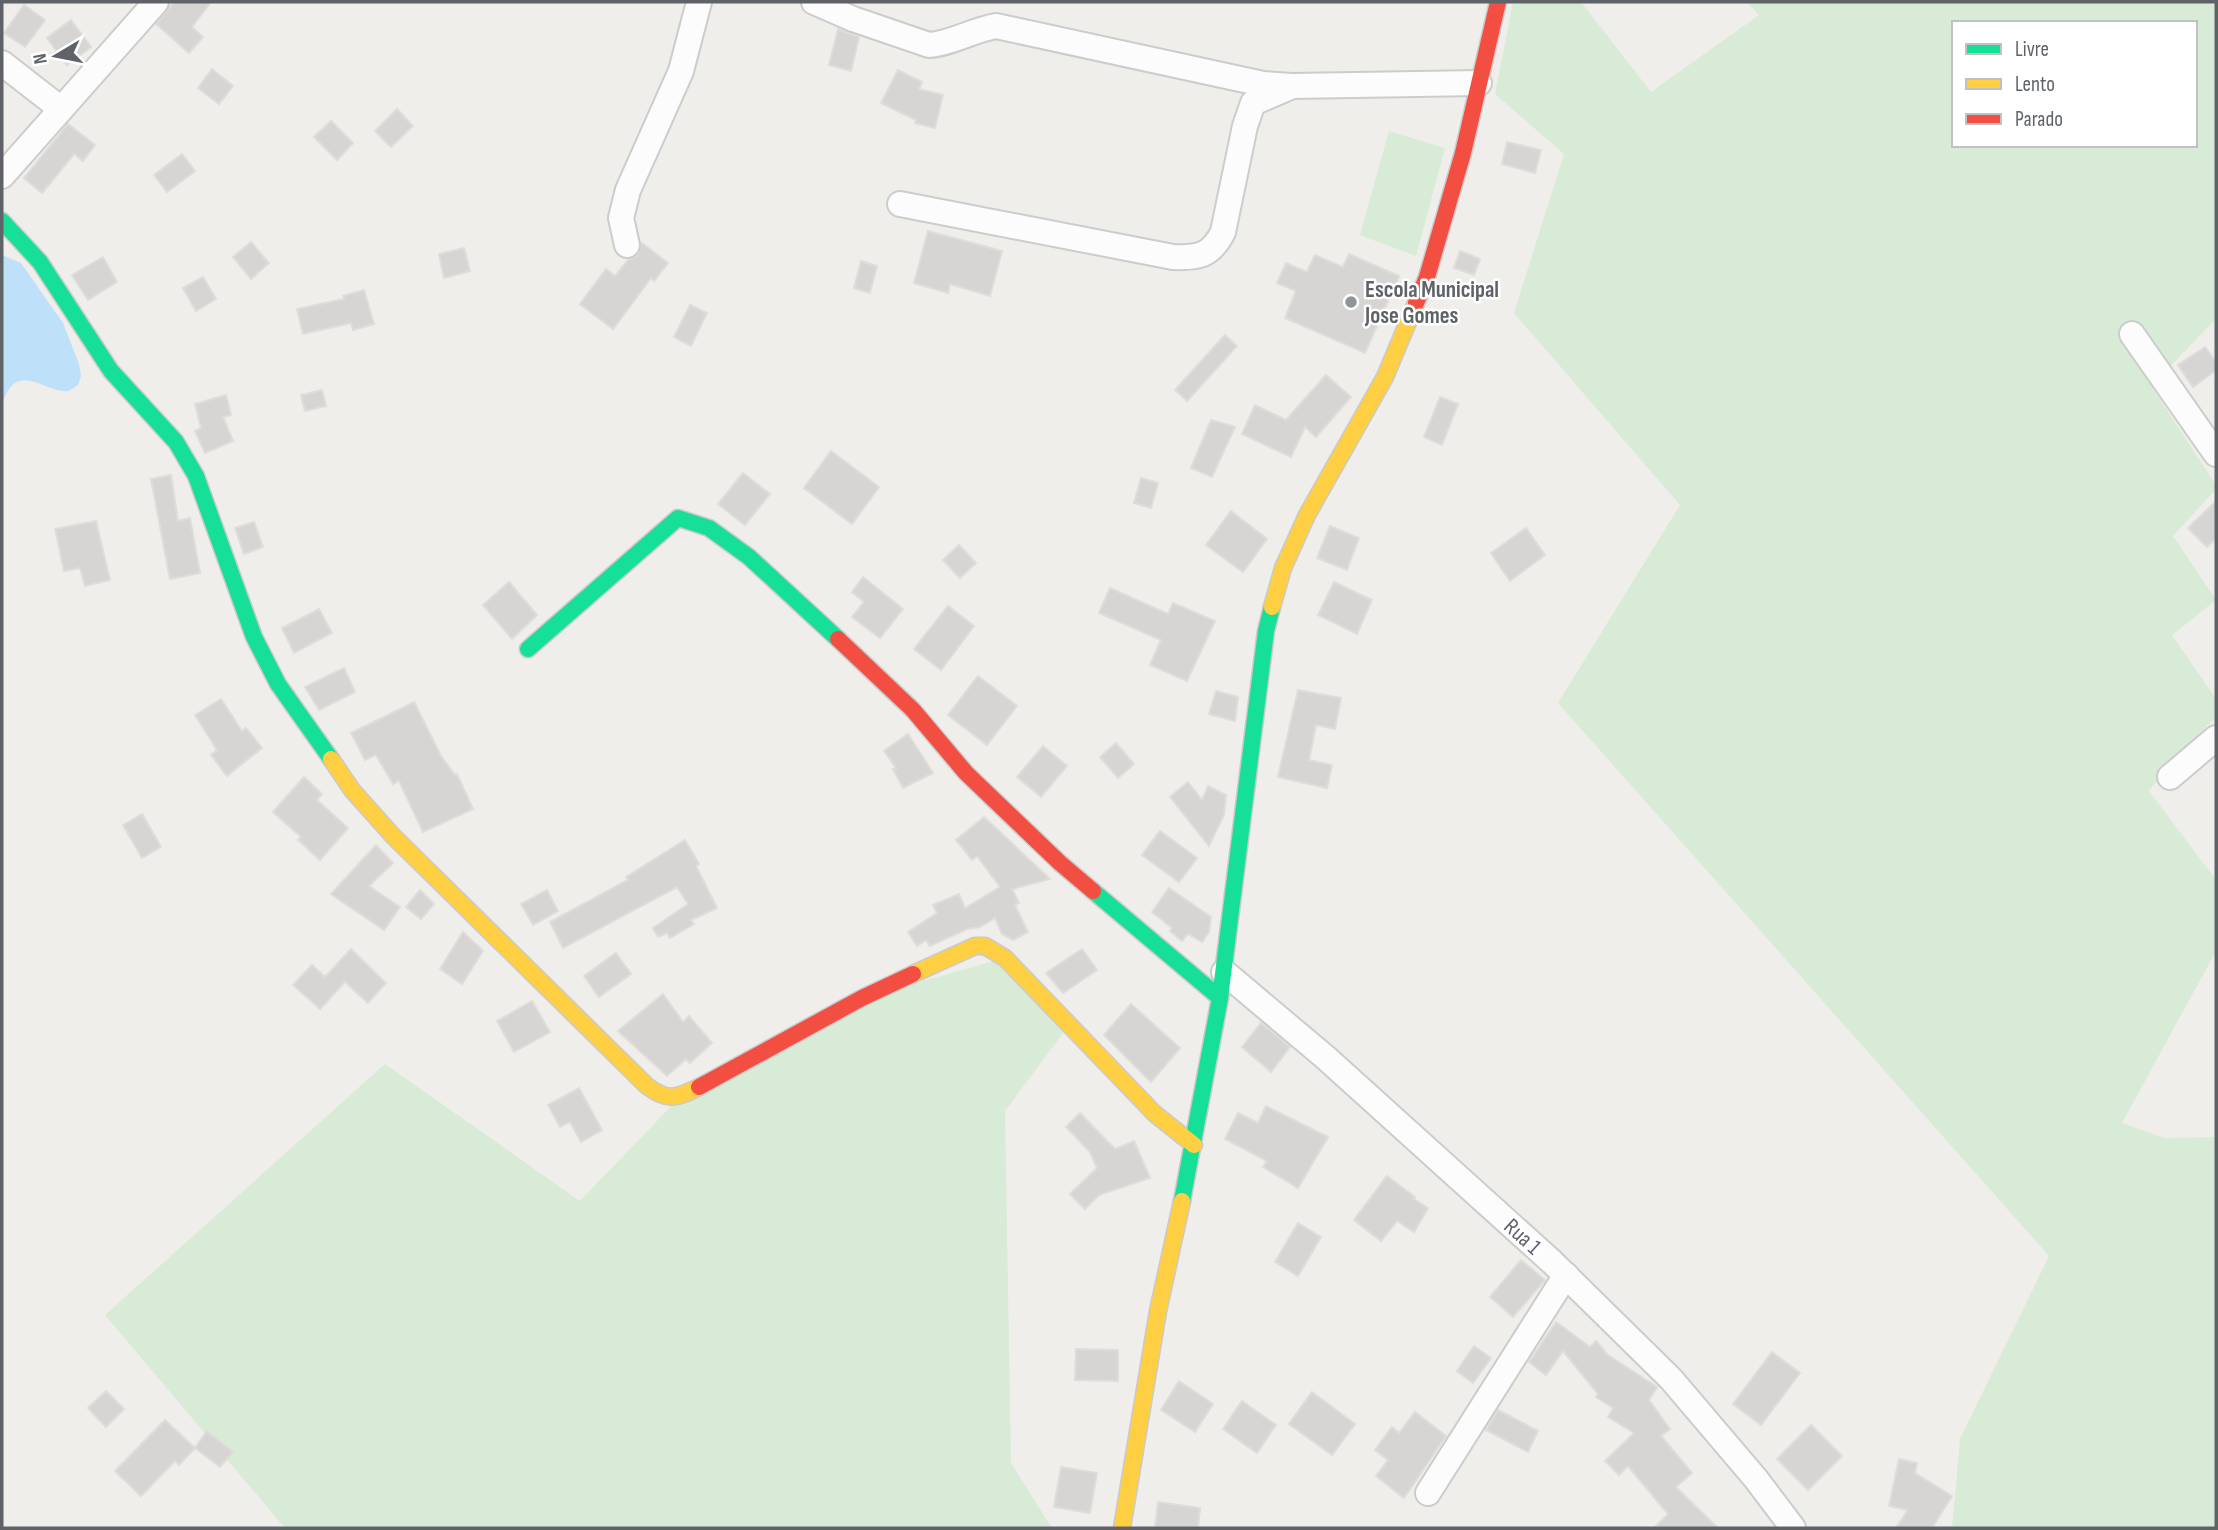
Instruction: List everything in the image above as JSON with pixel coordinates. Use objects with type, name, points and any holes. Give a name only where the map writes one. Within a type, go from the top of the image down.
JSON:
[{"type":"street","points":[[2,176],[156,2]]},
{"type":"street","points":[[627,245],[621,218],[628,190],[681,71],[699,2]]},
{"type":"street","points":[[814,2],[929,46],[941,45],[976,29],[996,26],[1263,84],[1292,86],[1479,83]]},
{"type":"street","points":[[1122,1528],[1158,1311],[1194,1146],[1220,998],[1266,631],[1283,568],[1307,515],[1385,377],[1427,277],[1463,153],[1498,2]]},
{"type":"street","points":[[2,63],[61,109]]},
{"type":"street","points":[[900,204],[1173,257],[1192,258],[1217,244],[1223,232],[1244,126],[1253,103],[1292,86]]},
{"type":"street","points":[[2,221],[40,262],[111,371],[139,405],[176,442],[196,476],[254,637],[278,684],[352,790],[402,845],[659,1096],[680,1097],[862,998],[975,946],[985,946],[1005,958],[1155,1114],[1194,1146]]},
{"type":"street","points":[[2132,334],[2216,454]]},
{"type":"street","points":[[528,649],[678,518],[709,528],[749,557],[913,710],[966,773],[1060,863],[1220,998]]},
{"type":"street","points":[[2170,777],[2216,737]]},
{"type":"street","name":"Rua 1","points":[[1224,972],[1325,1057],[1566,1276],[1671,1379],[1756,1479],[1793,1528]]},
{"type":"street","points":[[1428,1493],[1566,1276]]},
{"type":"green space","points":[[1513,2],[1581,2],[1651,92],[1759,15],[1747,2],[2216,2],[2216,319],[2151,386],[2216,485],[2216,489],[2173,536],[2216,600],[2172,635],[2216,699],[2216,717],[2174,759],[2149,791],[2216,880],[2216,951],[2122,1123],[2164,1138],[2216,1137],[2216,1528],[1952,1528],[1960,1439],[2049,1256],[1558,703],[1680,505],[1514,313],[1564,154],[1495,94]]},
{"type":"green space","points":[[1389,131],[1445,148],[1416,256],[1360,235]]},
{"type":"green space","points":[[1005,958],[1069,1025],[1005,1111],[1011,1463],[1052,1528],[285,1528],[105,1315],[385,1064],[580,1201],[680,1097],[862,998]]},
{"type":"water","points":[[2,255],[21,263],[63,323],[81,376],[78,385],[69,391],[23,380],[7,391],[2,402]]},
{"type":"building","points":[[174,2],[211,2],[192,27],[203,37],[189,53],[156,24]]},
{"type":"building","points":[[24,5],[45,20],[25,47],[4,33]]},
{"type":"building","points":[[71,20],[91,47],[67,65],[47,38]]},
{"type":"building","points":[[838,29],[859,37],[851,71],[829,65]]},
{"type":"building","points":[[212,69],[233,86],[219,104],[198,88]]},
{"type":"building","points":[[898,70],[922,82],[919,89],[943,95],[935,128],[915,123],[916,120],[881,103]]},
{"type":"building","points":[[397,109],[413,126],[391,147],[375,131]]},
{"type":"building","points":[[331,121],[353,143],[337,160],[314,137]]},
{"type":"building","points":[[68,124],[95,145],[83,161],[74,154],[42,193],[24,178]]},
{"type":"building","points":[[1507,142],[1541,150],[1535,173],[1502,164]]},
{"type":"building","points":[[182,154],[195,171],[167,192],[154,175]]},
{"type":"building","points":[[928,231],[1002,251],[990,296],[950,284],[948,293],[914,283]]},
{"type":"building","points":[[251,242],[269,263],[251,279],[233,257]]},
{"type":"building","points":[[642,243],[668,263],[654,281],[651,278],[613,329],[580,304],[606,269],[615,276],[628,260],[637,255]]},
{"type":"building","points":[[464,248],[470,271],[444,278],[439,254]]},
{"type":"building","points":[[1460,251],[1480,259],[1474,275],[1454,268]]},
{"type":"building","points":[[1349,254],[1399,276],[1365,353],[1285,318],[1296,291],[1277,283],[1286,263],[1307,272],[1315,255],[1343,267]]},
{"type":"building","points":[[103,257],[117,282],[88,300],[72,275]]},
{"type":"building","points":[[861,261],[877,266],[870,293],[854,288]]},
{"type":"building","points":[[203,277],[216,299],[196,311],[183,288]]},
{"type":"building","points":[[364,290],[374,324],[353,330],[351,323],[303,334],[297,309],[344,299],[343,296]]},
{"type":"building","points":[[690,305],[707,313],[691,346],[674,337]]},
{"type":"building","points":[[1225,335],[1237,346],[1187,401],[1175,390]]},
{"type":"building","points":[[2205,347],[2216,362],[2216,370],[2193,387],[2178,365]]},
{"type":"building","points":[[1326,375],[1351,397],[1316,437],[1305,427],[1291,457],[1242,434],[1255,405],[1286,420]]},
{"type":"building","points":[[322,390],[326,406],[305,411],[301,395]]},
{"type":"building","points":[[226,395],[231,415],[223,417],[233,441],[205,453],[195,431],[201,428],[195,404]]},
{"type":"building","points":[[1440,397],[1458,404],[1442,445],[1424,437]]},
{"type":"building","points":[[1211,420],[1235,427],[1212,477],[1191,468]]},
{"type":"building","points":[[831,451],[879,487],[852,524],[804,488]]},
{"type":"building","points":[[743,473],[770,494],[745,525],[718,504]]},
{"type":"building","points":[[171,475],[178,521],[190,518],[200,573],[170,579],[151,479]]},
{"type":"building","points":[[1141,478],[1158,483],[1151,508],[1134,503]]},
{"type":"building","points":[[2216,501],[2216,538],[2207,547],[2188,528]]},
{"type":"building","points":[[1231,511],[1267,539],[1243,572],[1206,545]]},
{"type":"building","points":[[96,521],[110,580],[85,586],[80,568],[64,571],[55,529]]},
{"type":"building","points":[[254,522],[263,547],[244,554],[235,528]]},
{"type":"building","points":[[1330,526],[1359,538],[1347,570],[1317,558]]},
{"type":"building","points":[[1526,528],[1545,555],[1510,581],[1491,553]]},
{"type":"building","points":[[959,545],[976,563],[960,578],[943,560]]},
{"type":"building","points":[[863,577],[903,609],[880,638],[852,617],[864,602],[852,592]]},
{"type":"building","points":[[509,582],[537,615],[512,639],[483,605]]},
{"type":"building","points":[[1334,582],[1372,600],[1357,634],[1318,615]]},
{"type":"building","points":[[1110,588],[1168,614],[1173,603],[1215,621],[1187,681],[1150,665],[1161,640],[1099,613]]},
{"type":"building","points":[[948,606],[974,626],[941,670],[914,649]]},
{"type":"building","points":[[319,609],[332,633],[294,653],[282,628]]},
{"type":"building","points":[[344,668],[355,692],[319,710],[305,687]]},
{"type":"building","points":[[978,676],[1017,706],[987,745],[948,715]]},
{"type":"building","points":[[1298,690],[1341,698],[1335,729],[1316,725],[1309,760],[1332,765],[1327,788],[1278,777]]},
{"type":"building","points":[[1216,691],[1238,697],[1235,721],[1209,714]]},
{"type":"building","points":[[221,699],[242,731],[246,728],[262,748],[227,776],[211,755],[217,750],[195,715]]},
{"type":"building","points":[[414,702],[441,756],[455,775],[457,774],[473,809],[423,832],[399,781],[393,784],[376,755],[365,760],[351,733]]},
{"type":"building","points":[[908,734],[933,773],[903,788],[893,769],[896,768],[884,751]]},
{"type":"building","points":[[1116,743],[1134,764],[1118,778],[1100,757]]},
{"type":"building","points":[[1043,746],[1067,766],[1041,797],[1017,777]]},
{"type":"building","points":[[304,777],[322,794],[317,800],[348,828],[320,860],[298,840],[301,837],[273,812]]},
{"type":"building","points":[[1188,782],[1202,800],[1208,786],[1226,795],[1224,815],[1209,846],[1170,797]]},
{"type":"building","points":[[142,814],[161,847],[142,858],[123,825]]},
{"type":"building","points":[[984,817],[1050,879],[1012,889],[1019,903],[1015,905],[1028,932],[1013,940],[1002,934],[995,918],[980,927],[967,929],[930,946],[926,940],[917,946],[908,932],[937,913],[933,905],[959,894],[965,908],[1000,887],[977,856],[972,860],[956,840]]},
{"type":"building","points":[[1160,831],[1197,858],[1179,882],[1142,855]]},
{"type":"building","points":[[685,840],[699,864],[696,866],[717,908],[691,920],[694,924],[670,938],[667,933],[658,937],[653,928],[688,904],[677,887],[563,948],[550,922],[628,880],[626,877]]},
{"type":"building","points":[[376,845],[393,863],[369,886],[400,907],[384,930],[331,894]]},
{"type":"building","points":[[1169,888],[1211,917],[1209,932],[1202,942],[1188,934],[1182,941],[1170,931],[1172,928],[1152,912]]},
{"type":"building","points":[[420,890],[434,904],[421,919],[406,907]]},
{"type":"building","points":[[547,890],[558,911],[533,925],[521,904]]},
{"type":"building","points":[[463,932],[483,951],[462,984],[440,969]]},
{"type":"building","points":[[351,949],[386,983],[368,1003],[345,982],[320,1009],[293,985],[312,965],[325,977]]},
{"type":"building","points":[[1082,949],[1097,970],[1063,993],[1046,973]]},
{"type":"building","points":[[616,953],[631,974],[599,997],[584,976]]},
{"type":"building","points":[[663,994],[683,1022],[689,1016],[712,1043],[690,1063],[686,1059],[667,1076],[618,1031]]},
{"type":"building","points":[[532,1001],[550,1032],[514,1052],[497,1021]]},
{"type":"building","points":[[1131,1004],[1180,1048],[1151,1082],[1104,1035]]},
{"type":"building","points":[[1261,1023],[1290,1047],[1271,1072],[1242,1047]]},
{"type":"building","points":[[579,1088],[602,1130],[581,1142],[570,1122],[560,1127],[548,1105]]},
{"type":"building","points":[[1266,1106],[1328,1137],[1298,1188],[1263,1167],[1267,1161],[1225,1139],[1238,1113],[1258,1123]]},
{"type":"building","points":[[1080,1113],[1115,1149],[1134,1141],[1150,1178],[1099,1195],[1085,1209],[1070,1194],[1097,1168],[1090,1152],[1066,1127]]},
{"type":"building","points":[[1387,1176],[1428,1208],[1414,1232],[1397,1221],[1381,1241],[1354,1220]]},
{"type":"building","points":[[1298,1223],[1321,1237],[1298,1276],[1275,1262]]},
{"type":"building","points":[[1521,1260],[1545,1280],[1513,1317],[1490,1297]]},
{"type":"building","points":[[1556,1322],[1590,1347],[1596,1341],[1608,1355],[1657,1387],[1649,1400],[1670,1429],[1661,1436],[1692,1473],[1676,1487],[1718,1528],[1654,1528],[1668,1514],[1628,1466],[1619,1475],[1605,1461],[1634,1433],[1608,1417],[1613,1408],[1596,1397],[1598,1394],[1563,1351],[1546,1375],[1529,1362]]},
{"type":"building","points":[[1474,1346],[1491,1358],[1473,1383],[1457,1371]]},
{"type":"building","points":[[1076,1349],[1118,1350],[1118,1381],[1075,1380]]},
{"type":"building","points":[[1772,1352],[1800,1373],[1761,1425],[1733,1404]]},
{"type":"building","points":[[1179,1381],[1213,1404],[1195,1432],[1161,1410]]},
{"type":"building","points":[[106,1391],[124,1409],[106,1427],[88,1408]]},
{"type":"building","points":[[1312,1392],[1355,1424],[1332,1455],[1289,1424]]},
{"type":"building","points":[[1242,1401],[1276,1425],[1257,1453],[1223,1429]]},
{"type":"building","points":[[1498,1410],[1538,1431],[1528,1452],[1486,1430]]},
{"type":"building","points":[[1415,1412],[1446,1436],[1404,1498],[1376,1476],[1388,1460],[1375,1450],[1392,1427],[1399,1433]]},
{"type":"building","points":[[165,1420],[195,1448],[179,1465],[175,1461],[141,1496],[115,1471]]},
{"type":"building","points":[[1811,1425],[1842,1456],[1808,1490],[1777,1459]]},
{"type":"building","points":[[207,1431],[233,1452],[220,1467],[195,1448]]},
{"type":"building","points":[[1899,1459],[1917,1463],[1915,1473],[1952,1496],[1932,1528],[1896,1528],[1908,1510],[1889,1506]]},
{"type":"building","points":[[1061,1467],[1097,1473],[1090,1513],[1054,1507]]},
{"type":"building","points":[[1158,1502],[1200,1508],[1198,1528],[1155,1528]]},
{"type":"traffic: fast","points":[[2,221],[40,262],[111,371],[176,442],[196,476],[254,637],[278,684],[331,759]]},
{"type":"traffic: fast","points":[[528,649],[678,518],[709,528],[749,557],[838,639]]},
{"type":"traffic: fast","points":[[1182,1201],[1220,998],[1266,631],[1272,607]]},
{"type":"traffic: fast","points":[[1093,891],[1220,998]]},
{"type":"traffic: slow","points":[[1272,607],[1283,568],[1307,515],[1385,377],[1416,303]]},
{"type":"traffic: slow","points":[[331,759],[352,790],[393,836],[647,1086],[673,1097],[699,1087]]},
{"type":"traffic: slow","points":[[913,974],[975,946],[985,946],[1005,958],[1155,1114],[1194,1145]]},
{"type":"traffic: slow","points":[[1122,1528],[1158,1311],[1182,1201]]},
{"type":"traffic: jam","points":[[1416,303],[1427,277],[1463,153],[1498,2]]},
{"type":"traffic: jam","points":[[838,639],[913,710],[966,773],[1093,891]]},
{"type":"traffic: jam","points":[[699,1087],[862,998],[913,974]]},
{"type":"place","name":"Escola Municipal Jose Gomes","points":[[1351,302]]}]
